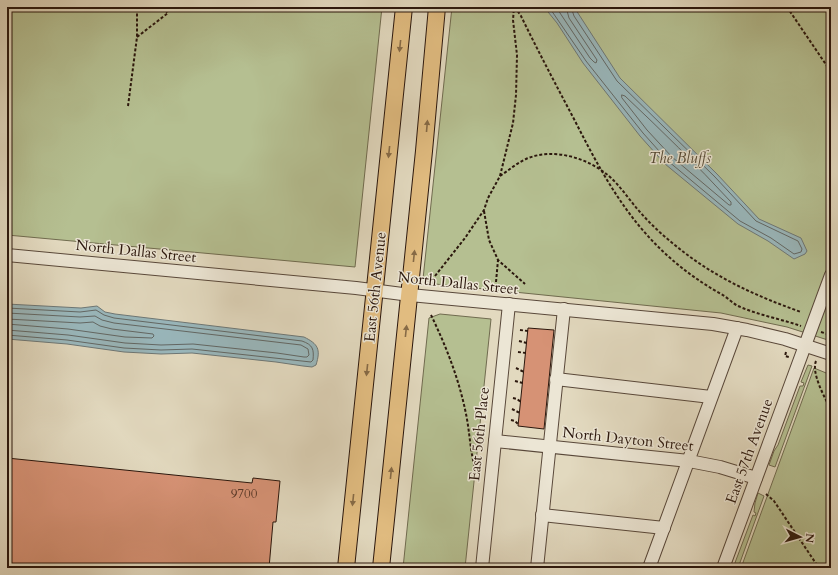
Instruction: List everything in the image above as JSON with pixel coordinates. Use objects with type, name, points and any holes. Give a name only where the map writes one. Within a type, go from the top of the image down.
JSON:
[{"type":"main road","name":"East 56th Avenue","points":[[346,568],[404,7]]},
{"type":"main road","points":[[382,568],[410,295],[437,7]]},
{"type":"street","name":"North Dallas Street","points":[[7,255],[701,323],[737,328],[806,345],[831,354]]},
{"type":"street","name":"East 57th Avenue","points":[[723,568],[831,275]]},
{"type":"street","name":"East 56th Place","points":[[482,568],[509,304]]},
{"type":"street","points":[[537,568],[564,309]]},
{"type":"street","points":[[649,568],[737,328]]},
{"type":"street","points":[[556,380],[711,397]]},
{"type":"street","name":"North Dayton Street","points":[[495,441],[689,461],[720,467],[756,478]]},
{"type":"street","points":[[542,515],[664,528]]},
{"type":"path","points":[[128,106],[137,38],[137,7]]},
{"type":"path","points":[[137,38],[168,14],[162,7]]},
{"type":"path","points":[[514,7],[521,16],[600,168],[622,204],[656,246],[699,281],[728,298],[736,306],[801,326]]},
{"type":"path","points":[[435,276],[465,238],[484,210],[500,176],[513,123],[516,95],[517,55],[513,20],[514,7]]},
{"type":"path","points":[[787,7],[831,72]]},
{"type":"path","points":[[500,176],[525,159],[542,154],[559,154],[568,156],[600,168],[611,178],[650,222],[696,261],[722,278],[747,291],[801,312]]},
{"type":"path","points":[[484,210],[489,240],[498,260],[525,284]]},
{"type":"path","points":[[496,282],[498,260]]},
{"type":"path","points":[[431,315],[450,358],[459,386],[466,414],[473,462],[476,471]]},
{"type":"path","points":[[794,330],[796,324]]},
{"type":"path","points":[[520,330],[528,331]]},
{"type":"path","points":[[823,339],[826,333],[831,335]]},
{"type":"path","points":[[519,341],[527,343]]},
{"type":"path","points":[[785,356],[786,351]]},
{"type":"path","points":[[518,352],[526,354]]},
{"type":"path","points":[[816,360],[814,365],[817,377],[831,410]]},
{"type":"path","points":[[516,368],[524,372]]},
{"type":"path","points":[[515,381],[523,383]]},
{"type":"path","points":[[513,398],[521,402]]},
{"type":"path","points":[[512,409],[520,413]]},
{"type":"path","points":[[511,420],[518,424]]},
{"type":"path","points":[[766,494],[774,501],[819,568]]},
{"type":"green space","points":[[7,7],[382,7],[355,267],[7,235]]},
{"type":"green space","name":"The Bluffs","points":[[452,7],[831,7],[831,341],[787,327],[721,313],[435,284],[423,279]]},
{"type":"green space","points":[[440,314],[491,319],[465,568],[403,568],[429,318]]},
{"type":"green space","points":[[808,365],[812,366],[775,467],[769,465],[800,386],[803,386],[804,383],[801,382]]},
{"type":"green space","points":[[814,368],[831,375],[831,568],[741,568]]},
{"type":"green space","points":[[758,493],[764,496],[738,568],[733,568],[753,515],[755,516],[756,513],[754,512]]},
{"type":"water","points":[[544,7],[574,7],[620,78],[717,174],[759,219],[801,238],[807,251],[805,254],[794,259],[768,241],[738,224],[665,164],[640,136],[583,63],[557,23]]},
{"type":"water","points":[[7,304],[81,308],[97,306],[105,312],[115,314],[304,337],[315,345],[318,355],[316,365],[312,367],[192,353],[161,354],[124,352],[67,344],[7,339]]},
{"type":"building","points":[[528,328],[554,330],[544,429],[518,426]]},
{"type":"building","points":[[7,458],[252,483],[253,478],[280,481],[276,522],[273,522],[269,568],[7,568]]}]
